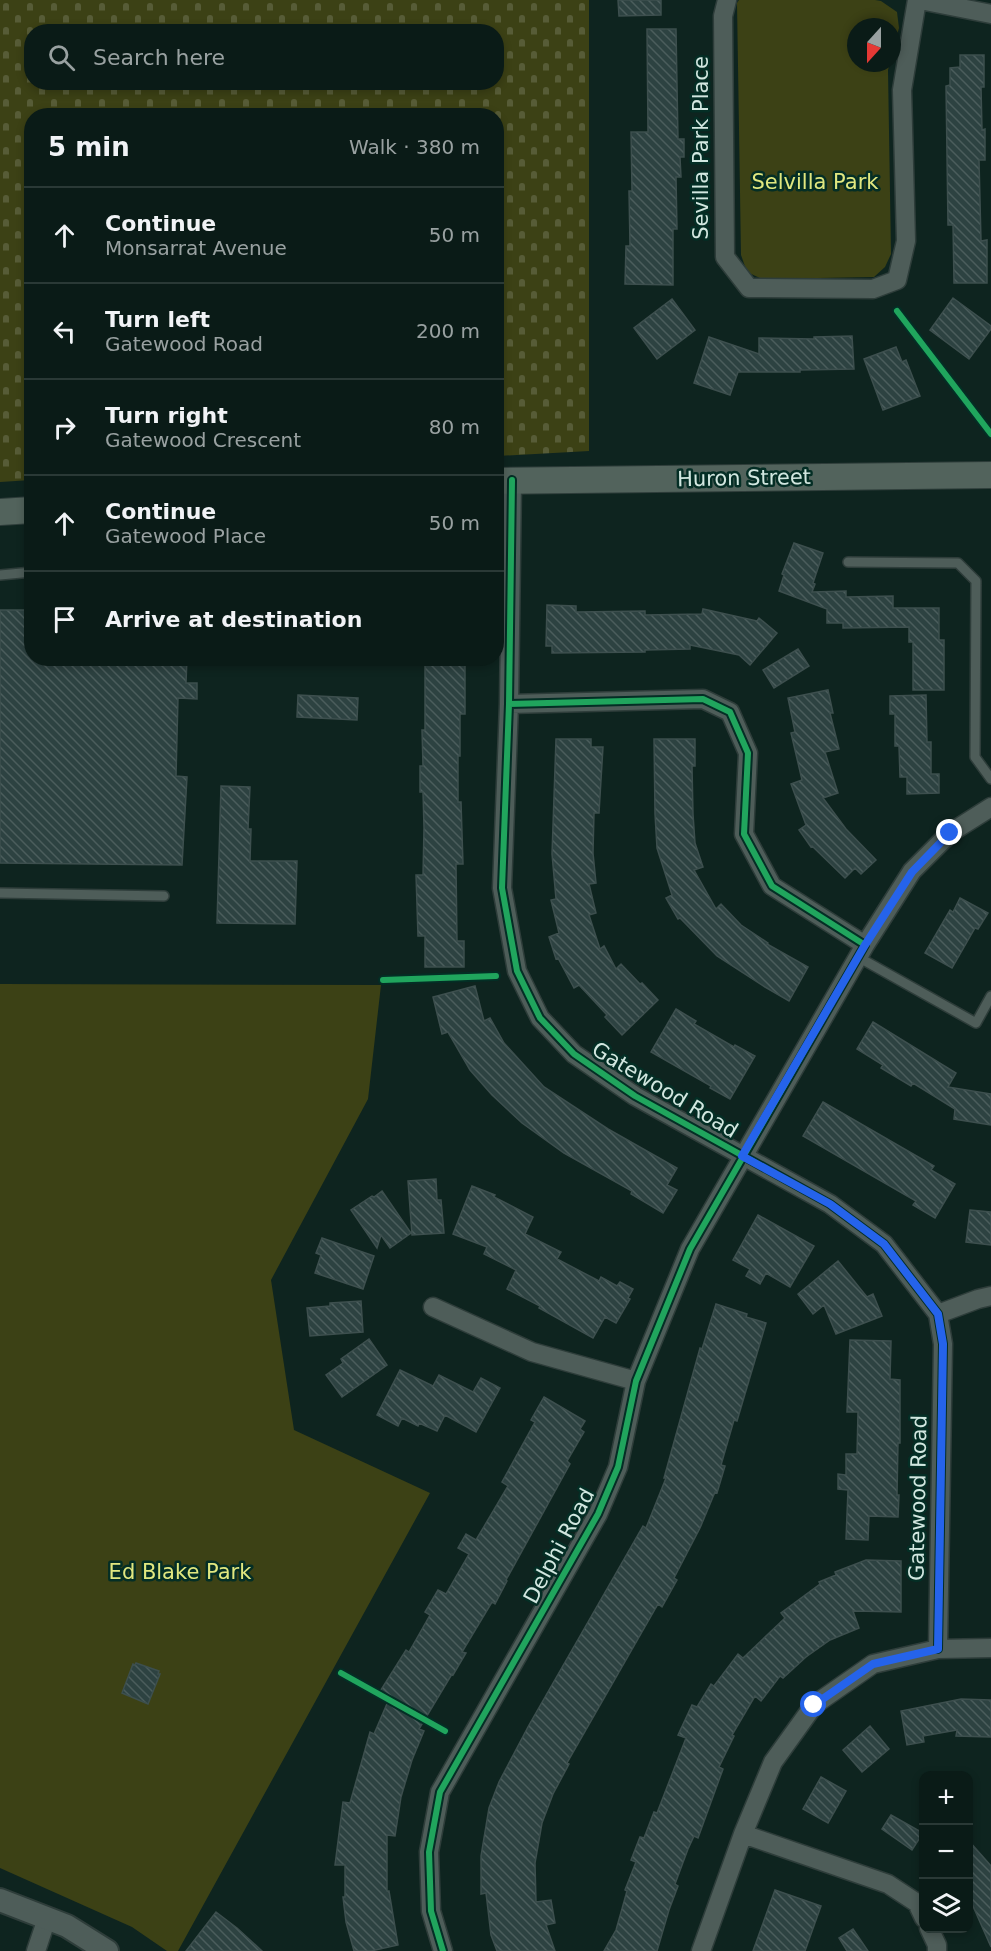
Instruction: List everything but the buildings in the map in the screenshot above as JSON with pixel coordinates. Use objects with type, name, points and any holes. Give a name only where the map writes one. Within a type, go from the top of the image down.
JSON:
[{"type":"main road","name":"Huron Street","points":[[504,481],[991,475]]},
{"type":"main road","points":[[0,512],[24,510]]},
{"type":"street","name":"Sevilla Park Place","points":[[726,0],[723,16],[725,257],[748,288],[873,289],[897,280],[906,241],[902,90],[919,0],[991,14]]},
{"type":"street","name":"Gatewood Road","points":[[504,481],[509,704],[502,888],[517,971],[540,1018],[574,1053],[635,1096],[830,1204],[884,1244],[938,1314],[943,1344],[938,1649]]},
{"type":"street","points":[[509,704],[703,699],[730,712],[748,753],[744,834],[772,886],[861,951]]},
{"type":"street","name":"Delphi Road","points":[[443,1951],[431,1911],[429,1852],[440,1792],[598,1514],[618,1467],[636,1381],[690,1249],[861,951],[912,872],[950,833],[991,807]]},
{"type":"street","points":[[938,1314],[991,1296]]},
{"type":"street","points":[[433,1307],[532,1352],[636,1381]]},
{"type":"street","points":[[701,1951],[743,1834],[773,1762],[814,1705],[873,1664],[938,1649],[991,1648]]},
{"type":"street","points":[[743,1834],[888,1884],[916,1903],[919,1909]]},
{"type":"street","points":[[0,1900],[67,1926],[106,1951]]},
{"type":"street","points":[[36,1951],[47,1918]]},
{"type":"street","points":[[930,1933],[937,1945],[936,1951]]},
{"type":"lane","points":[[848,562],[958,563],[976,581],[975,757],[991,779]]},
{"type":"lane","points":[[0,575],[24,573]]},
{"type":"lane","points":[[0,893],[164,896]]},
{"type":"lane","points":[[861,951],[976,1023],[991,996]]},
{"type":"green space","points":[[0,0],[589,0],[589,451],[504,456],[504,108],[24,108],[24,480],[0,482]]},
{"type":"green space","name":"Selvilla Park","points":[[739,0],[875,0],[881,1],[897,12],[898,18],[847,18],[847,72],[888,72],[891,254],[885,267],[874,277],[762,279],[747,272],[741,255],[737,3]]},
{"type":"green space","name":"Ed Blake Park","points":[[0,984],[381,985],[368,1099],[271,1280],[294,1430],[430,1493],[178,1951],[167,1951],[132,1927],[0,1868]]},
{"type":"cycle path","points":[[897,311],[991,434]]},
{"type":"cycle path","points":[[512,480],[509,704],[502,888],[517,971],[540,1018],[574,1054],[635,1096],[830,1204],[884,1244],[938,1314],[943,1344],[938,1649]]},
{"type":"cycle path","points":[[443,1951],[431,1911],[429,1852],[440,1792],[598,1514],[618,1467],[636,1381],[690,1249],[865,945],[772,886],[744,834],[748,753],[730,712],[703,699],[509,704]]},
{"type":"cycle path","points":[[383,980],[496,976]]},
{"type":"cycle path","points":[[341,1673],[445,1731]]},
{"type":"route","points":[[814,1705],[873,1664],[938,1649],[943,1344],[938,1314],[884,1244],[830,1204],[742,1156],[865,945],[912,872],[950,833]]}]
